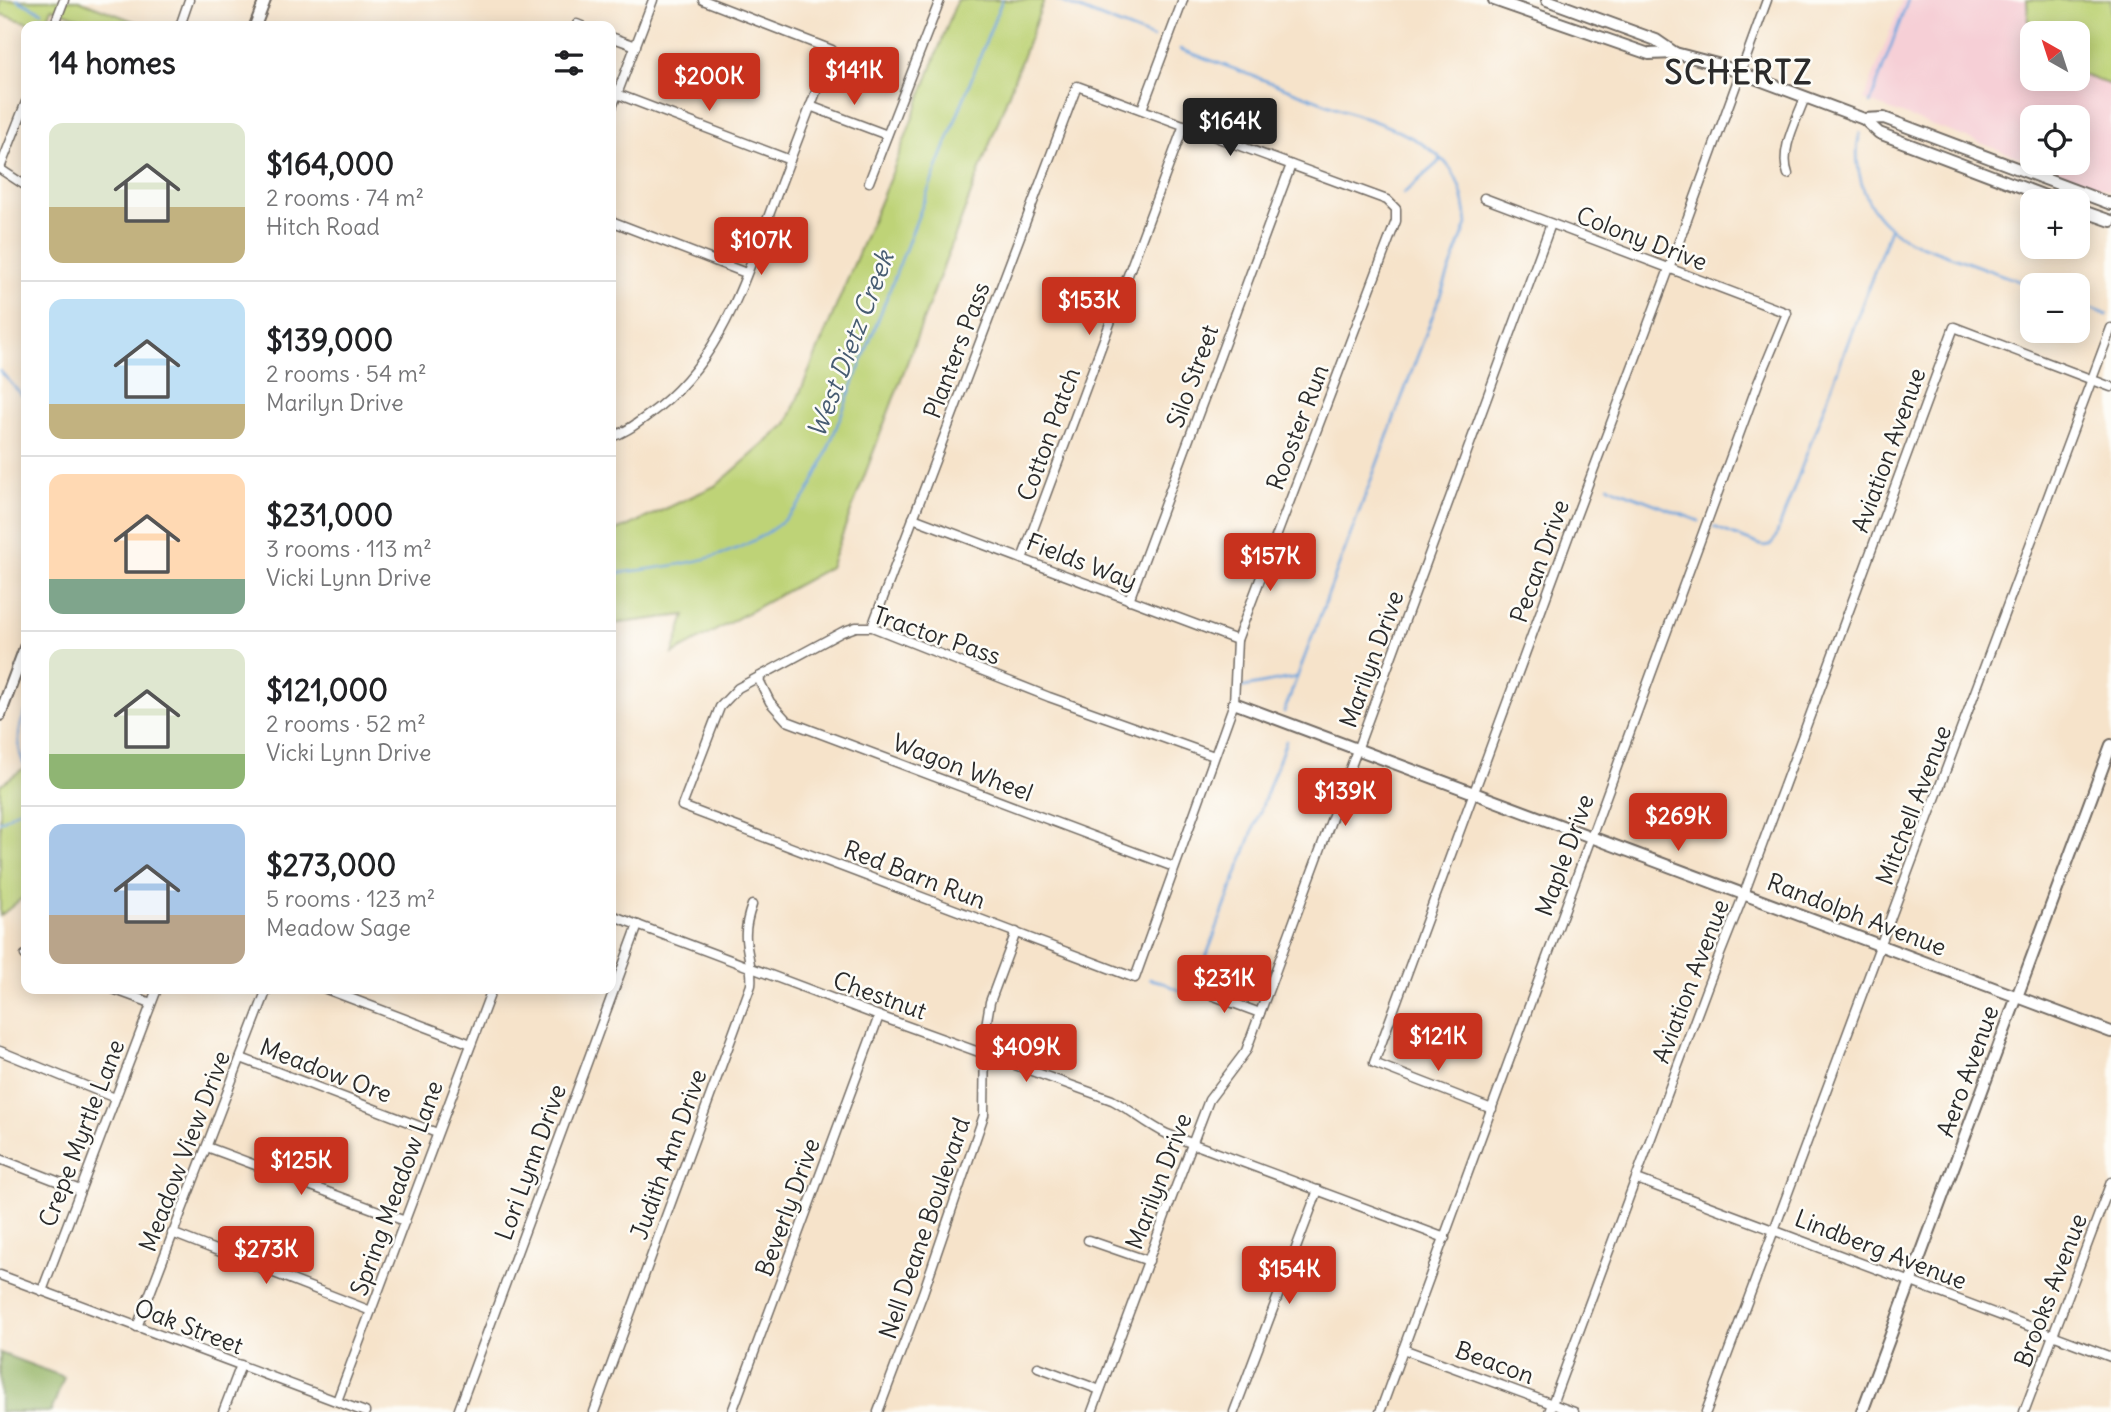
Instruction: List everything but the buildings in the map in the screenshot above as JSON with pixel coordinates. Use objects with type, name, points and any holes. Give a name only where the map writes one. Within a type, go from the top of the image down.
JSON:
[{"type":"street","points":[[56,21],[64,0]]},
{"type":"street","points":[[182,21],[189,0]]},
{"type":"street","points":[[257,21],[265,0]]},
{"type":"street","points":[[653,0],[617,94],[790,160]]},
{"type":"street","points":[[616,435],[666,402],[699,366],[726,325],[832,50],[703,0]]},
{"type":"street","points":[[869,182],[940,0]]},
{"type":"street","points":[[1183,0],[1142,109],[1291,165]]},
{"type":"street","points":[[1494,0],[1649,54],[1675,53],[1741,72],[1864,120],[1879,133],[2026,189]]},
{"type":"street","points":[[1547,0],[1656,40],[1675,53]]},
{"type":"street","name":"Pecan Drive","points":[[1492,1109],[1374,1063],[1767,0]]},
{"type":"street","points":[[1574,28],[1582,12]]},
{"type":"street","points":[[1620,45],[1627,29]]},
{"type":"street","points":[[616,39],[636,46]]},
{"type":"street","name":"Planters Pass","points":[[872,627],[1077,86],[1142,109]]},
{"type":"street","points":[[1788,174],[1784,165],[1786,151],[1805,97]]},
{"type":"street","points":[[810,106],[887,135]]},
{"type":"street","points":[[21,116],[0,168],[21,183]]},
{"type":"street","points":[[1864,120],[1884,118],[2111,204]]},
{"type":"street","points":[[1879,133],[1884,118]]},
{"type":"street","name":"Cotton Patch","points":[[1022,559],[1184,125]]},
{"type":"street","points":[[1946,159],[1951,144]]},
{"type":"street","name":"Rooster Run","points":[[1135,978],[1234,703],[1237,640],[1396,221],[1396,208],[1387,200],[1291,165]]},
{"type":"street","name":"Silo Street","points":[[1129,600],[1291,165]]},
{"type":"street","name":"Colony Drive","points":[[1484,198],[1787,313]]},
{"type":"street","points":[[2090,214],[2111,221]]},
{"type":"street","points":[[616,223],[747,274]]},
{"type":"street","name":"Marilyn Drive","points":[[1092,1412],[1209,1100],[1246,1051],[1551,224]]},
{"type":"street","name":"Maple Drive","points":[[1380,1412],[1758,383],[1787,313]]},
{"type":"street","name":"Aviation Avenue","points":[[1551,1408],[1954,327],[2093,380]]},
{"type":"street","name":"Mitchell Avenue","points":[[1706,1412],[2111,328]]},
{"type":"street","points":[[2093,380],[2111,387]]},
{"type":"street","name":"Fields Way","points":[[913,518],[1237,640]]},
{"type":"street","name":"Tractor Pass","points":[[682,806],[720,706],[738,688],[856,627],[872,627],[1049,697],[1214,756]]},
{"type":"street","points":[[0,715],[21,658]]},
{"type":"street","name":"Wagon Wheel","points":[[758,678],[770,702],[787,720],[1174,867]]},
{"type":"street","name":"Randolph Avenue","points":[[1234,703],[2111,1032]]},
{"type":"street","name":"Aero Avenue","points":[[1861,1412],[2111,745]]},
{"type":"street","name":"Red Barn Run","points":[[682,806],[1135,978]]},
{"type":"street","name":"Judith Ann Drive","points":[[593,1412],[751,985],[746,938],[752,905]]},
{"type":"street","name":"Chestnut","points":[[616,917],[1112,1100],[1158,1129],[1445,1238]]},
{"type":"street","name":"Lori Lynn Drive","points":[[616,985],[638,925]]},
{"type":"street","name":"Nell Deane Boulevard","points":[[878,1412],[923,1293],[984,1115],[985,1032],[990,1002],[1016,932]]},
{"type":"street","points":[[1198,990],[1260,1013]]},
{"type":"street","points":[[127,994],[151,1003]]},
{"type":"street","name":"Crepe Myrtle Lane","points":[[42,1291],[155,994]]},
{"type":"street","name":"Meadow View Drive","points":[[137,1327],[265,994]]},
{"type":"street","points":[[339,994],[471,1044]]},
{"type":"street","name":"Spring Meadow Lane","points":[[337,1401],[490,994]]},
{"type":"street","name":"Lori Lynn Drive","points":[[458,1412],[612,994]]},
{"type":"street","name":"Beverly Drive","points":[[732,1412],[879,1016]]},
{"type":"street","points":[[0,1051],[115,1098]]},
{"type":"street","name":"Meadow Ore","points":[[241,1058],[437,1133]]},
{"type":"street","points":[[207,1147],[405,1221]]},
{"type":"street","points":[[0,1160],[80,1190]]},
{"type":"street","name":"Lindberg Avenue","points":[[1637,1179],[2111,1357]]},
{"type":"street","name":"Brooks Avenue","points":[[2024,1412],[2111,1182]]},
{"type":"street","points":[[1234,1412],[1318,1190]]},
{"type":"street","points":[[172,1233],[371,1311]]},
{"type":"street","points":[[1088,1240],[1149,1261]]},
{"type":"street","name":"Oak Street","points":[[0,1275],[365,1412]]},
{"type":"street","name":"Beacon","points":[[1403,1349],[1551,1408],[1574,1412]]},
{"type":"street","points":[[223,1412],[241,1365]]},
{"type":"street","points":[[1038,1367],[1100,1390]]},
{"type":"shaded area","points":[[1902,0],[2111,0],[2111,191],[2067,175],[2090,175],[2090,105],[2020,105],[2020,158],[1864,100]]},
{"type":"green space","points":[[0,0],[79,0],[133,21],[87,21],[52,8],[47,21],[22,21],[0,14]]},
{"type":"green space","points":[[957,0],[1044,0],[830,567],[673,654],[685,615],[616,623],[616,530],[717,485],[787,424],[892,173]]},
{"type":"green space","points":[[2027,0],[2111,0],[2111,85],[2090,78],[2090,21],[2028,21]]},
{"type":"green space","points":[[21,770],[21,899],[0,916],[0,785]]},
{"type":"green space","points":[[0,1353],[64,1377],[51,1412],[0,1412]]},
{"type":"waterway","points":[[17,0],[42,12]]},
{"type":"waterway","name":"West Dietz Creek","points":[[616,573],[690,562],[739,548],[784,520],[806,496],[821,467],[1002,0]]},
{"type":"waterway","points":[[1057,0],[1153,38]]},
{"type":"waterway","points":[[1870,103],[1908,0]]},
{"type":"waterway","points":[[1180,49],[1378,123],[1420,142],[1450,167],[1458,182],[1465,207],[1467,224],[1284,712]]},
{"type":"waterway","points":[[1860,133],[1857,152],[1861,182],[1868,201],[1888,226],[1907,240],[2020,282]]},
{"type":"waterway","points":[[1403,194],[1442,159]]},
{"type":"waterway","points":[[1714,527],[1763,546],[1770,545],[1775,539],[1890,229]]},
{"type":"waterway","points":[[2090,308],[2107,315]]},
{"type":"waterway","points":[[0,371],[21,394]]},
{"type":"waterway","points":[[1608,486],[1699,521]]},
{"type":"waterway","points":[[1239,688],[1297,677]]},
{"type":"waterway","points":[[21,725],[21,754]]},
{"type":"waterway","points":[[1150,979],[1184,993],[1188,994],[1194,990],[1286,741]]},
{"type":"waterway","name":"West Dietz Creek","points":[[0,822],[21,808]]},
{"type":"district","name":"SCHERTZ","points":[[1739,72]]}]
